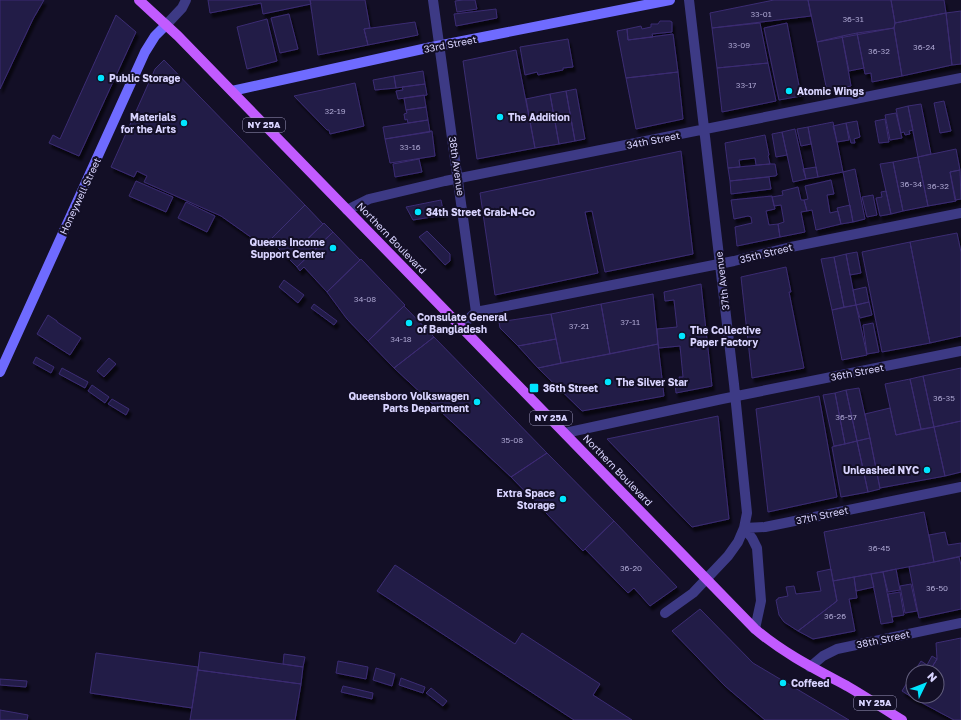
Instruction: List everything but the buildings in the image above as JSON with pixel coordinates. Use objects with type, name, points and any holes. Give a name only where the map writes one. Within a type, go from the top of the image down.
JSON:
[{"type":"main road","name":"Northern Boulevard","points":[[139,0],[232,91],[756,629],[782,650],[848,687],[902,720]]},
{"type":"main road","name":"33rd Street","points":[[232,91],[440,46],[670,0]]},
{"type":"main road","name":"Honeywell Street","points":[[0,372],[145,52],[155,36],[166,25]]},
{"type":"street","points":[[166,25],[182,8],[186,0]]},
{"type":"street","name":"38th Avenue","points":[[433,0],[476,312]]},
{"type":"street","name":"37th Avenue","points":[[689,0],[747,505],[744,528]]},
{"type":"street","name":"34th Street","points":[[347,210],[369,199],[458,178],[961,78]]},
{"type":"street","name":"35th Street","points":[[476,312],[720,264],[791,246],[961,213]]},
{"type":"street","points":[[461,326],[476,312]]},
{"type":"street","name":"36th Street","points":[[565,433],[961,351]]},
{"type":"street","name":"37th Street","points":[[744,528],[765,527],[961,487]]},
{"type":"street","points":[[664,613],[693,593],[732,550],[744,528],[752,538],[757,548],[761,601],[756,629]]},
{"type":"street","name":"38th Street","points":[[810,667],[823,656],[837,649],[961,623]]},
{"type":"place","name":"Public Storage","points":[[101,78]]},
{"type":"place","name":"Atomic Wings","points":[[789,91]]},
{"type":"place","name":"The Addition","points":[[500,117]]},
{"type":"place","name":"Materials for the Arts","points":[[184,123]]},
{"type":"place","name":"34th Street Grab-N-Go","points":[[418,212]]},
{"type":"place","name":"Queens Income Support Center","points":[[333,248]]},
{"type":"place","name":"Consulate General of Bangladesh","points":[[409,323]]},
{"type":"place","name":"The Collective Paper Factory","points":[[682,336]]},
{"type":"place","name":"The Silver Star","points":[[608,382]]},
{"type":"place","name":"36th Street","points":[[534,388]]},
{"type":"place","name":"Queensboro Volkswagen Parts Department","points":[[477,402]]},
{"type":"place","name":"Unleashed NYC","points":[[927,470]]},
{"type":"place","name":"Extra Space Storage","points":[[563,499]]},
{"type":"place","name":"Coffeed","points":[[783,683]]}]
